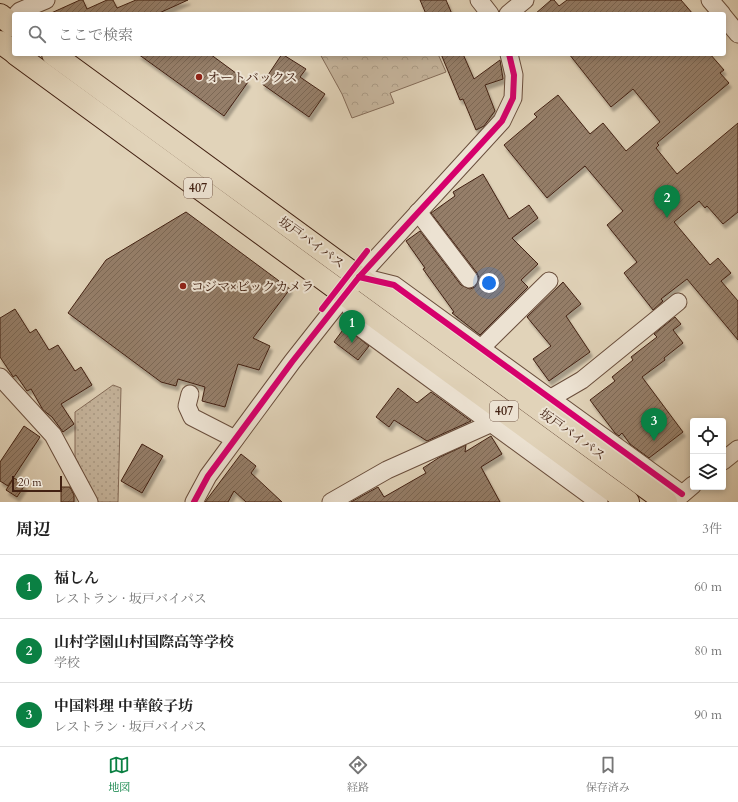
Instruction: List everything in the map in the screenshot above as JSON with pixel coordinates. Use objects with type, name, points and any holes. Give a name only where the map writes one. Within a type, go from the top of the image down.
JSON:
[{"type":"highway","name":"坂戸バイパス","points":[[0,42],[12,51]]},
{"type":"highway","name":"坂戸バイパス","points":[[19,56],[628,502]]},
{"type":"highway","name":"坂戸バイパス","points":[[56,56],[394,302],[678,496]]},
{"type":"street","points":[[19,12],[46,0]]},
{"type":"street","points":[[479,0],[488,12]]},
{"type":"street","points":[[510,12],[525,0]]},
{"type":"street","points":[[710,0],[720,12]]},
{"type":"street","points":[[726,19],[738,34]]},
{"type":"street","points":[[194,502],[208,476],[236,439],[315,344],[345,295],[359,277],[502,120],[513,98],[514,75],[509,56]]},
{"type":"street","points":[[418,212],[469,279]]},
{"type":"street","points":[[359,277],[394,285],[551,398],[678,496]]},
{"type":"street","points":[[481,348],[549,281]]},
{"type":"street","points":[[345,295],[358,326],[392,357],[492,423],[599,502]]},
{"type":"street","points":[[551,398],[582,380],[678,302]]},
{"type":"street","points":[[2,385],[53,434],[89,502]]},
{"type":"street","points":[[190,394],[187,406],[192,417],[236,439]]},
{"type":"street","points":[[341,499],[387,470],[492,423]]},
{"type":"street","points":[[726,459],[738,449]]},
{"type":"green space","points":[[321,56],[439,56],[446,72],[390,93],[394,103],[352,118],[342,94]]},
{"type":"green space","points":[[113,385],[121,388],[118,502],[98,502],[75,457],[75,412]]},
{"type":"building","points":[[80,0],[83,0],[87,9],[107,0],[113,0],[117,8],[136,0],[188,0],[161,12],[53,12]]},
{"type":"building","points":[[420,0],[446,0],[451,12],[425,12]]},
{"type":"building","points":[[551,0],[554,0],[559,6],[567,0],[681,0],[691,12],[537,12]]},
{"type":"building","points":[[141,56],[213,56],[248,82],[224,116]]},
{"type":"building","points":[[281,56],[285,56],[306,69],[300,77],[325,94],[309,117],[262,84]]},
{"type":"building","points":[[442,56],[464,56],[474,79],[500,60],[503,79],[485,85],[495,111],[484,126],[476,130],[463,99],[460,100]]},
{"type":"building","points":[[571,56],[712,56],[724,70],[720,73],[729,83],[657,143],[659,145],[656,148],[677,174],[738,123],[738,212],[723,224],[707,206],[705,208],[699,201],[674,222],[710,265],[718,258],[731,273],[721,281],[738,301],[738,340],[687,279],[661,299],[663,301],[653,310],[624,273],[637,262],[607,225],[623,211],[585,166],[547,198],[504,145],[537,117],[534,114],[558,95],[590,134],[603,123],[626,151],[660,122],[633,89],[611,107]]},
{"type":"building","points":[[483,174],[509,219],[529,205],[538,218],[512,238],[538,264],[521,280],[528,287],[480,335],[452,313],[454,312],[423,269],[425,268],[406,241],[420,231],[461,285],[470,289],[475,287],[479,278],[477,273],[431,213],[455,196],[453,192]]},
{"type":"building","points":[[186,212],[290,289],[253,338],[270,346],[259,370],[238,364],[225,407],[202,401],[205,387],[178,379],[176,386],[161,382],[68,313],[106,260]]},
{"type":"building","points":[[563,282],[581,304],[566,316],[590,352],[549,381],[533,359],[551,346],[527,317]]},
{"type":"building","points":[[15,309],[30,333],[36,329],[49,350],[58,345],[75,371],[81,367],[92,385],[61,404],[74,424],[63,432],[52,417],[43,410],[31,389],[27,391],[16,375],[13,377],[0,357],[0,318]]},
{"type":"building","points":[[675,317],[681,324],[673,330],[683,343],[664,358],[665,360],[642,377],[683,432],[649,458],[630,444],[622,433],[619,436],[615,433],[590,400],[615,381],[612,377],[633,360],[631,357],[657,337],[654,334]]},
{"type":"building","points":[[345,327],[369,346],[358,360],[334,342]]},
{"type":"building","points":[[398,388],[417,403],[431,392],[471,421],[427,441],[394,420],[389,427],[376,417]]},
{"type":"building","points":[[24,426],[40,437],[8,486],[0,481],[0,462]]},
{"type":"building","points":[[491,436],[502,454],[481,467],[500,502],[351,502],[378,487],[384,497],[426,473],[423,468],[440,457],[466,445],[465,452]]},
{"type":"building","points":[[142,444],[163,456],[142,493],[121,481]]},
{"type":"building","points":[[241,454],[256,466],[251,473],[282,502],[246,502],[234,491],[228,502],[205,502]]},
{"type":"building","points":[[14,478],[25,485],[17,497],[6,490]]},
{"type":"building","points":[[61,487],[70,487],[74,495],[74,502],[61,502]]},
{"type":"cycle path","points":[[194,502],[208,476],[292,362],[359,277],[502,121],[513,98],[514,75],[509,56]]},
{"type":"cycle path","points":[[322,309],[367,251]]},
{"type":"cycle path","points":[[359,277],[394,285],[682,494]]},
{"type":"place","name":"オートバックス","points":[[199,77]]},
{"type":"place","name":"山村学園山村国際高等学校","points":[[667,218]]},
{"type":"place","name":"コジマ×ビックカメラ","points":[[183,286]]},
{"type":"place","name":"福しん","points":[[352,343]]},
{"type":"place","name":"中国料理 中華餃子坊","points":[[654,441]]}]
